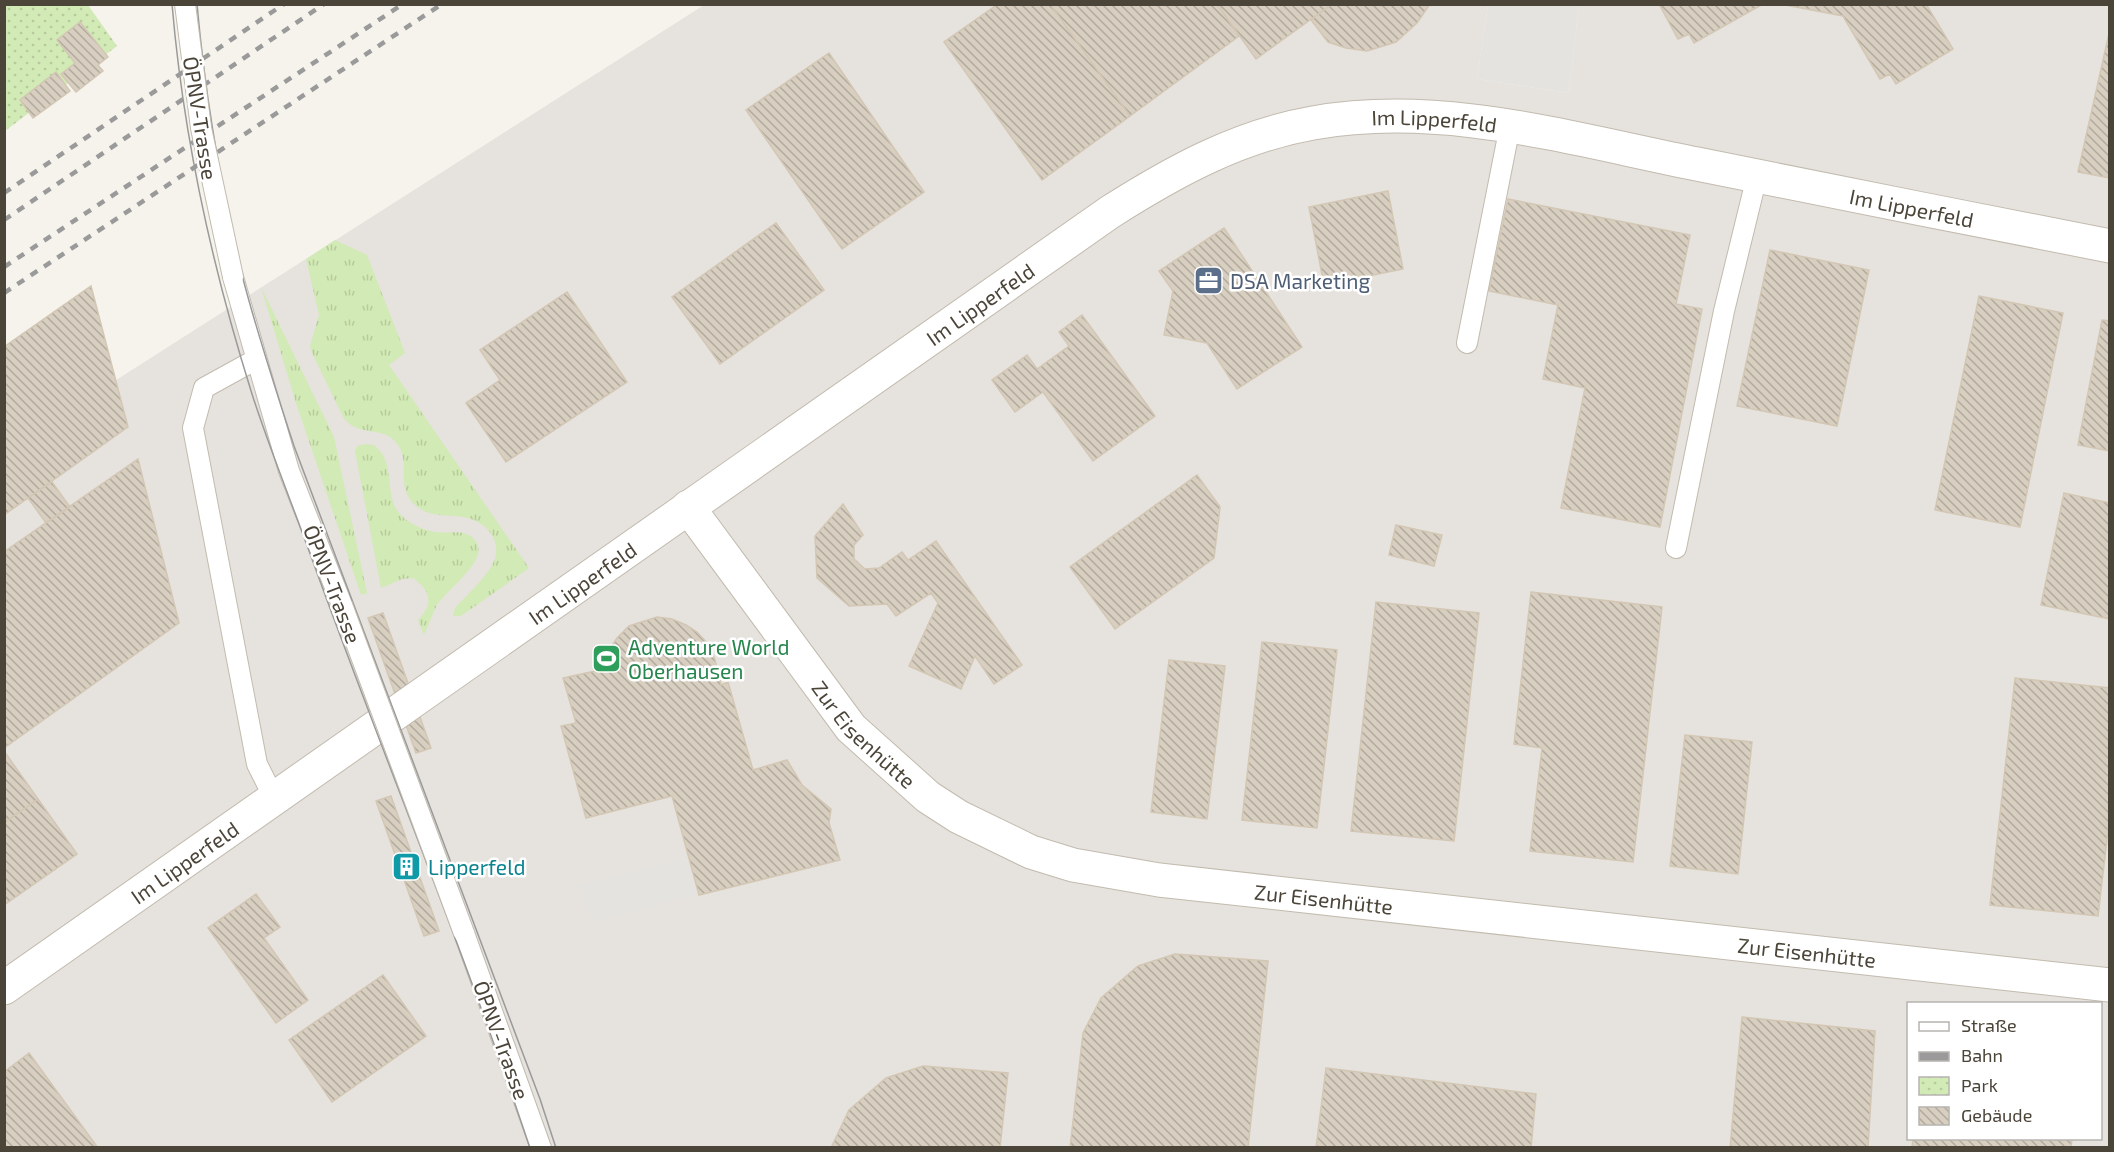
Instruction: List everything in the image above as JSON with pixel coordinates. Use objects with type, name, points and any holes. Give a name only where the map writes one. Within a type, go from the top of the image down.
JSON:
[{"type":"street","name":"Im Lipperfeld","points":[[4,988],[1110,212],[1150,186],[1196,162],[1247,140],[1280,130],[1348,118],[1435,116],[1510,126],[2109,246]]},
{"type":"street","name":"Zur Eisenhütte","points":[[688,507],[851,728],[928,797],[958,817],[1031,852],[1104,872],[1159,880],[2109,985]]},
{"type":"lane","name":"ÖPNV-Trasse","points":[[185,4],[201,128],[233,277],[255,360],[289,471],[342,605],[541,1148]]},
{"type":"lane","points":[[1467,343],[1510,126]]},
{"type":"lane","points":[[1676,548],[1724,311],[1757,176]]},
{"type":"lane","points":[[255,360],[204,388],[193,428],[258,764],[274,798]]},
{"type":"shaded area","points":[[704,5],[1488,5],[1477,79],[1569,93],[1579,5],[2109,5],[2109,1147],[5,1148],[5,451]]},
{"type":"shaded area","points":[[1488,5],[1579,5],[1569,93],[1477,79]]},
{"type":"shaded area","points":[[686,857],[696,894],[591,922],[581,885]]},
{"type":"green space","points":[[5,5],[88,5],[117,46],[5,131]]},
{"type":"green space","points":[[335,240],[367,255],[405,353],[389,365],[529,568],[461,616],[453,616],[455,608],[481,580],[494,561],[496,544],[492,536],[487,529],[472,519],[432,514],[415,505],[409,498],[404,483],[402,452],[398,445],[389,436],[357,428],[343,417],[313,355],[310,346],[319,315],[306,259]]},
{"type":"green space","points":[[261,287],[334,437],[367,593],[361,595],[295,400]]},
{"type":"green space","points":[[374,445],[383,456],[393,501],[402,517],[430,531],[464,533],[477,543],[479,550],[471,567],[437,605],[424,635],[418,620],[428,603],[424,588],[413,578],[402,579],[381,588],[355,451],[357,446]]},
{"type":"building","points":[[998,4],[1050,4],[1130,116],[1042,180],[944,42]]},
{"type":"building","points":[[1050,4],[1217,4],[1239,36],[1130,116]]},
{"type":"building","points":[[1217,4],[1332,4],[1256,59]]},
{"type":"building","points":[[1332,4],[1430,4],[1417,23],[1396,42],[1367,51],[1328,42],[1311,20]]},
{"type":"building","points":[[1659,4],[1763,4],[1694,43],[1689,34],[1678,39]]},
{"type":"building","points":[[1780,4],[1926,4],[1953,49],[1896,84],[1890,74],[1880,79],[1843,16]]},
{"type":"building","points":[[80,22],[108,57],[98,65],[103,71],[76,92],[61,74],[75,63],[57,40]]},
{"type":"building","points":[[2110,29],[2110,178],[2078,172]]},
{"type":"building","points":[[829,53],[924,192],[842,249],[746,110]]},
{"type":"building","points":[[56,72],[70,91],[33,118],[20,100]]},
{"type":"building","points":[[1388,191],[1403,269],[1324,285],[1309,207]]},
{"type":"building","points":[[1508,199],[1690,235],[1676,304],[1702,309],[1660,527],[1561,508],[1585,388],[1543,379],[1558,305],[1489,291]]},
{"type":"building","points":[[776,223],[824,290],[720,364],[672,297]]},
{"type":"building","points":[[1224,228],[1302,347],[1237,389],[1207,343],[1164,335],[1173,291],[1159,271]]},
{"type":"building","points":[[1770,250],[1869,270],[1837,426],[1737,406]]},
{"type":"building","points":[[91,286],[128,427],[4,515],[4,347]]},
{"type":"building","points":[[567,292],[627,382],[506,462],[466,403],[500,380],[480,350]]},
{"type":"building","points":[[1979,296],[2063,313],[2020,527],[1935,510]]},
{"type":"building","points":[[1082,315],[1155,416],[1093,461],[1043,392],[1015,412],[992,380],[1027,355],[1037,369],[1069,346],[1059,332]]},
{"type":"building","points":[[2102,320],[2110,321],[2110,451],[2078,445]]},
{"type":"building","points":[[138,459],[179,623],[4,748],[4,552]]},
{"type":"building","points":[[1197,475],[1220,507],[1214,558],[1115,629],[1070,567]]},
{"type":"building","points":[[52,482],[70,507],[46,523],[28,498]]},
{"type":"building","points":[[2064,493],[2110,503],[2110,619],[2041,605]]},
{"type":"building","points":[[843,504],[863,535],[854,545],[854,559],[865,569],[879,568],[902,552],[908,560],[936,541],[1022,665],[994,684],[975,656],[961,689],[909,666],[938,603],[931,593],[896,616],[887,604],[849,606],[817,578],[815,536]]},
{"type":"building","points":[[1396,525],[1442,535],[1434,566],[1389,555]]},
{"type":"building","points":[[1531,592],[1662,607],[1633,862],[1530,851],[1542,748],[1514,744]]},
{"type":"building","points":[[1376,602],[1479,613],[1454,841],[1351,831]]},
{"type":"building","points":[[383,613],[431,748],[416,753],[368,618]]},
{"type":"building","points":[[657,617],[672,619],[686,625],[697,632],[709,645],[721,685],[728,682],[753,770],[787,760],[802,785],[831,809],[829,823],[840,860],[699,895],[672,796],[586,818],[561,726],[576,723],[563,678],[604,669],[609,650],[629,626]]},
{"type":"building","points":[[1262,642],[1337,650],[1317,828],[1242,820]]},
{"type":"building","points":[[1169,660],[1225,666],[1207,819],[1151,812]]},
{"type":"building","points":[[2015,678],[2110,688],[2110,814],[2098,916],[1990,905]]},
{"type":"building","points":[[1685,735],[1752,742],[1738,874],[1670,866]]},
{"type":"building","points":[[4,751],[38,799],[4,823]]},
{"type":"building","name":"Lipperfeld","points":[[391,796],[439,931],[424,936],[376,801]]},
{"type":"building","points":[[38,799],[77,854],[4,905],[4,823]]},
{"type":"building","points":[[256,894],[280,927],[264,938],[308,1000],[276,1023],[208,928]]},
{"type":"building","points":[[1175,954],[1268,961],[1248,1148],[1070,1148],[1083,1033],[1101,998],[1138,966]]},
{"type":"building","points":[[383,975],[426,1036],[332,1102],[289,1040]]},
{"type":"building","points":[[1742,1017],[1875,1031],[1868,1148],[1730,1148]]},
{"type":"building","points":[[29,1053],[98,1148],[4,1148],[4,1072]]},
{"type":"building","points":[[923,1066],[1008,1073],[1000,1148],[831,1148],[849,1110],[886,1078]]},
{"type":"building","points":[[1326,1068],[1536,1094],[1531,1148],[1316,1148]]},
{"type":"building","points":[[1913,1140],[2072,1140],[2071,1148],[1912,1148]]},
{"type":"tram line","points":[[172,4],[192,152],[212,250],[252,394],[479,1003],[530,1148]]},
{"type":"tram line","points":[[197,4],[209,105],[226,205],[259,337],[294,446],[540,1099],[556,1148]]},
{"type":"railway","points":[[4,193],[284,4]]},
{"type":"railway","points":[[4,220],[324,4]]},
{"type":"railway","points":[[4,267],[403,4]]},
{"type":"railway","points":[[4,293],[442,4]]},
{"type":"place","name":"DSA Marketing","points":[[1209,280]]},
{"type":"place","name":"Adventure World Oberhausen","points":[[607,658]]},
{"type":"place","name":"Lipperfeld","points":[[407,866]]}]
